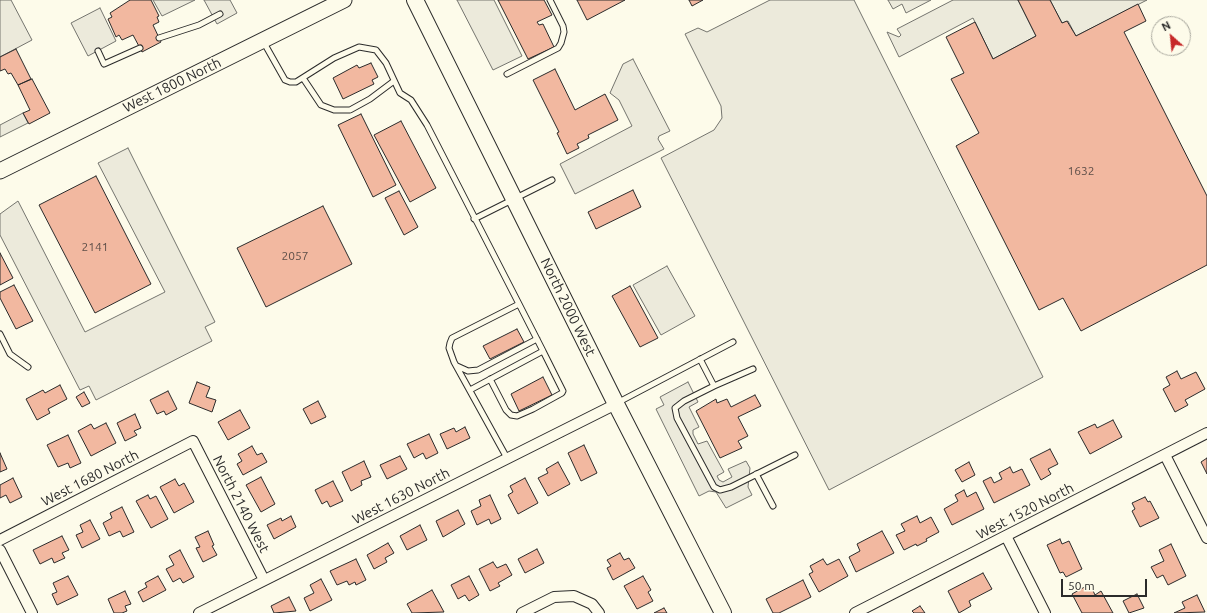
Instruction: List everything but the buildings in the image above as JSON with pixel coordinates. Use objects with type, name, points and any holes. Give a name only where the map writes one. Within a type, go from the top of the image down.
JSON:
[{"type":"main road","name":"West 1800 North","points":[[0,171],[344,0]]},
{"type":"main road","name":"North 2000 West","points":[[415,0],[616,404],[723,613]]},
{"type":"street","name":"West 1630 North","points":[[199,613],[616,404]]},
{"type":"street","name":"West 1520 North","points":[[855,613],[1207,433]]},
{"type":"street","name":"West 1680 North","points":[[0,540],[193,441]]},
{"type":"street","name":"North 2140 West","points":[[193,441],[264,580]]},
{"type":"street","points":[[1165,455],[1207,538]]},
{"type":"street","points":[[1006,536],[1045,613]]},
{"type":"street","points":[[0,550],[32,613]]},
{"type":"street","points":[[522,613],[554,597],[574,596],[592,604],[599,613]]},
{"type":"lane","points":[[507,74],[558,48],[561,43],[564,32],[563,26],[550,0]]},
{"type":"lane","points":[[159,38],[200,25],[220,14]]},
{"type":"lane","points":[[263,40],[285,80],[290,82],[296,82],[312,70],[359,46],[376,50],[386,63],[400,93],[411,100],[427,125],[563,391],[562,393],[533,409],[517,416],[511,415],[506,410],[490,379]]},
{"type":"lane","points":[[98,51],[104,64],[140,48]]},
{"type":"lane","points":[[303,78],[321,105],[334,110],[350,110],[370,99],[394,81]]},
{"type":"lane","points":[[474,219],[552,180]]},
{"type":"lane","points":[[507,458],[457,366],[449,348],[452,338],[519,304]]},
{"type":"lane","points":[[0,334],[10,354],[28,367]]},
{"type":"lane","points":[[457,366],[468,371],[478,370],[537,339]]},
{"type":"lane","points":[[616,404],[733,342]]},
{"type":"lane","points":[[470,390],[543,351]]},
{"type":"lane","points":[[700,359],[714,386]]},
{"type":"lane","points":[[753,369],[714,386],[678,405],[675,408],[677,418],[714,487],[720,490],[731,487],[795,454]]},
{"type":"lane","points":[[756,474],[773,506]]},
{"type":"shaded area","points":[[0,0],[11,0],[32,40],[0,57]]},
{"type":"shaded area","points":[[153,0],[195,0],[162,16]]},
{"type":"shaded area","points":[[204,0],[230,0],[237,13],[217,24]]},
{"type":"shaded area","points":[[457,0],[494,0],[522,56],[493,70]]},
{"type":"shaded area","points":[[770,0],[854,0],[1043,377],[829,490],[661,158],[714,130],[722,118],[721,106],[685,34],[698,28],[707,32]]},
{"type":"shaded area","points":[[888,0],[931,0],[906,13],[902,4],[893,9]]},
{"type":"shaded area","points":[[953,0],[1018,0],[1036,36],[993,59],[973,18],[899,57],[887,32],[899,37],[901,35],[897,29]]},
{"type":"shaded area","points":[[1050,0],[1147,0],[1076,36],[1068,21],[1062,23]]},
{"type":"shaded area","points":[[100,8],[116,41],[88,56],[71,23]]},
{"type":"shaded area","points":[[633,59],[670,131],[659,136],[658,139],[664,149],[575,194],[560,164],[632,126],[619,100],[610,93],[623,64]]},
{"type":"shaded area","points":[[23,113],[28,123],[0,137],[0,125]]},
{"type":"shaded area","points":[[128,148],[215,322],[205,327],[212,341],[96,400],[89,386],[80,390],[0,235],[0,214],[18,201],[85,332],[165,292],[98,163]]},
{"type":"shaded area","points":[[667,266],[695,316],[661,335],[633,285]]},
{"type":"shaded area","points":[[688,382],[698,402],[689,407],[699,427],[693,430],[693,434],[698,444],[707,441],[724,472],[717,476],[719,480],[723,482],[732,477],[728,469],[746,461],[750,468],[748,487],[752,495],[726,508],[716,492],[709,491],[699,496],[656,409],[664,405],[660,397]]}]
